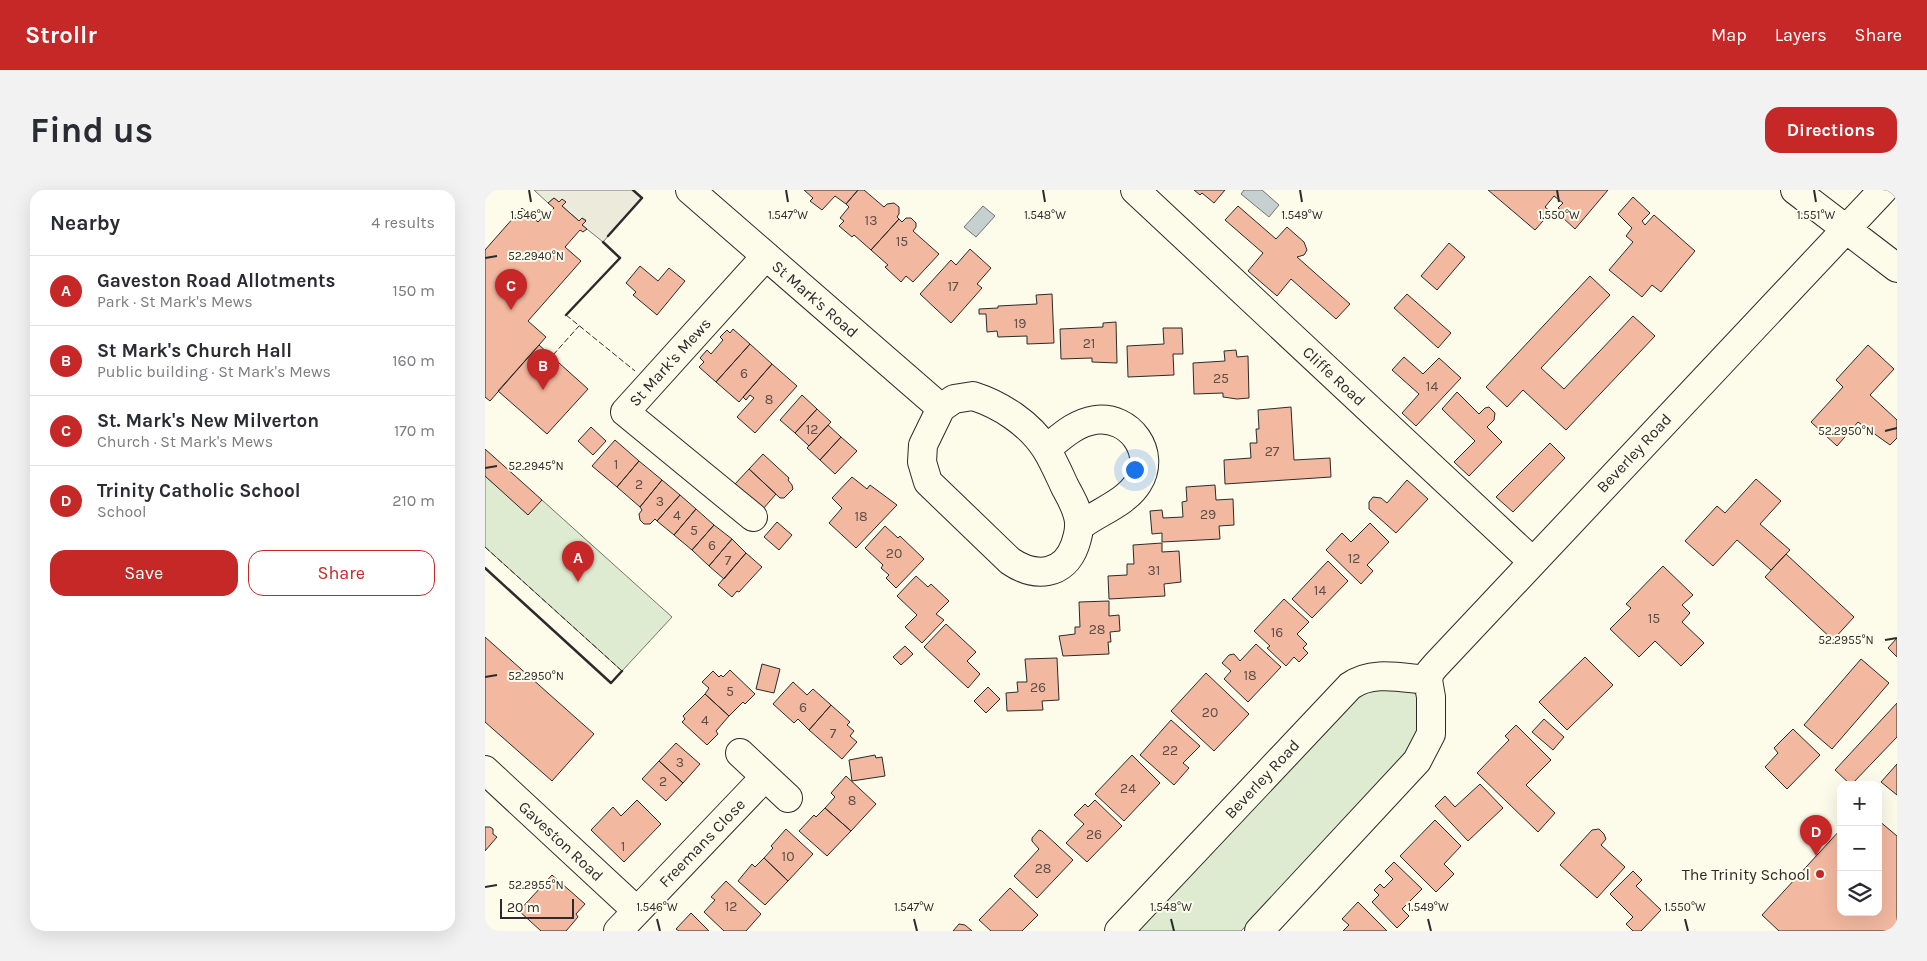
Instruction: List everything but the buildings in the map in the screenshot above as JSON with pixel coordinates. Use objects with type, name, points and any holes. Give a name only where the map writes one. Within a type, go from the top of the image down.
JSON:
[{"type":"street","name":"St Mark's Road","points":[[690,190],[941,408]]},
{"type":"street","name":"Cliffe Road","points":[[1135,190],[1533,561]]},
{"type":"street","points":[[1795,190],[1897,268]]},
{"type":"street","name":"Beverley Road","points":[[1119,931],[1350,686],[1359,680],[1377,676],[1428,680],[1430,672],[1436,665],[1883,190]]},
{"type":"street","name":"St Mark's Mews","points":[[753,517],[625,412],[766,256]]},
{"type":"street","points":[[973,396],[989,402],[1024,424],[1046,449],[1071,499],[1079,526],[1073,550],[1068,559],[1058,568],[1044,572],[1020,568],[1010,561],[928,482],[922,462],[923,445],[941,408],[954,399],[973,396]]},
{"type":"street","points":[[1046,449],[1077,426],[1102,419],[1119,423],[1139,439],[1145,460],[1139,482],[1123,499],[1079,526]]},
{"type":"street","points":[[1259,931],[1417,761],[1429,741],[1431,728],[1431,697],[1428,680]]},
{"type":"street","points":[[740,753],[788,798]]},
{"type":"street","name":"Gaveston Road","points":[[485,770],[637,911]]},
{"type":"street","name":"Freemans Close","points":[[618,931],[765,777]]},
{"type":"green space","points":[[485,476],[528,514],[542,500],[672,617],[622,671],[485,547]]},
{"type":"green space","points":[[1362,689],[1408,689],[1416,694],[1419,700],[1422,720],[1412,748],[1241,931],[1135,931]]},
{"type":"shaded area","points":[[534,190],[633,190],[642,198],[603,242],[582,225],[586,220],[582,218],[579,221],[562,206],[566,202],[562,200],[559,202],[554,198],[548,203]]},
{"type":"shaded area","points":[[1244,190],[1262,190],[1279,205],[1269,217],[1241,194]]},
{"type":"shaded area","points":[[983,206],[995,216],[976,237],[964,227]]},
{"type":"fence","points":[[566,315],[635,371]]},
{"type":"fence","points":[[553,355],[579,326]]},
{"type":"fence","points":[[485,547],[622,671]]},
{"type":"wall","points":[[608,236],[642,198],[633,190]]},
{"type":"wall","points":[[566,315],[620,258],[603,242]]},
{"type":"wall","points":[[485,568],[611,683],[622,671]]},
{"type":"place","name":"St. Mark's New Milverton","points":[[511,310]]},
{"type":"place","name":"St Mark's Church Hall","points":[[543,390]]},
{"type":"place","name":"Gaveston Road Allotments","points":[[578,582]]},
{"type":"place","name":"Trinity Catholic School","points":[[1816,856]]},
{"type":"place","name":"The Trinity School","points":[[1820,874]]}]
